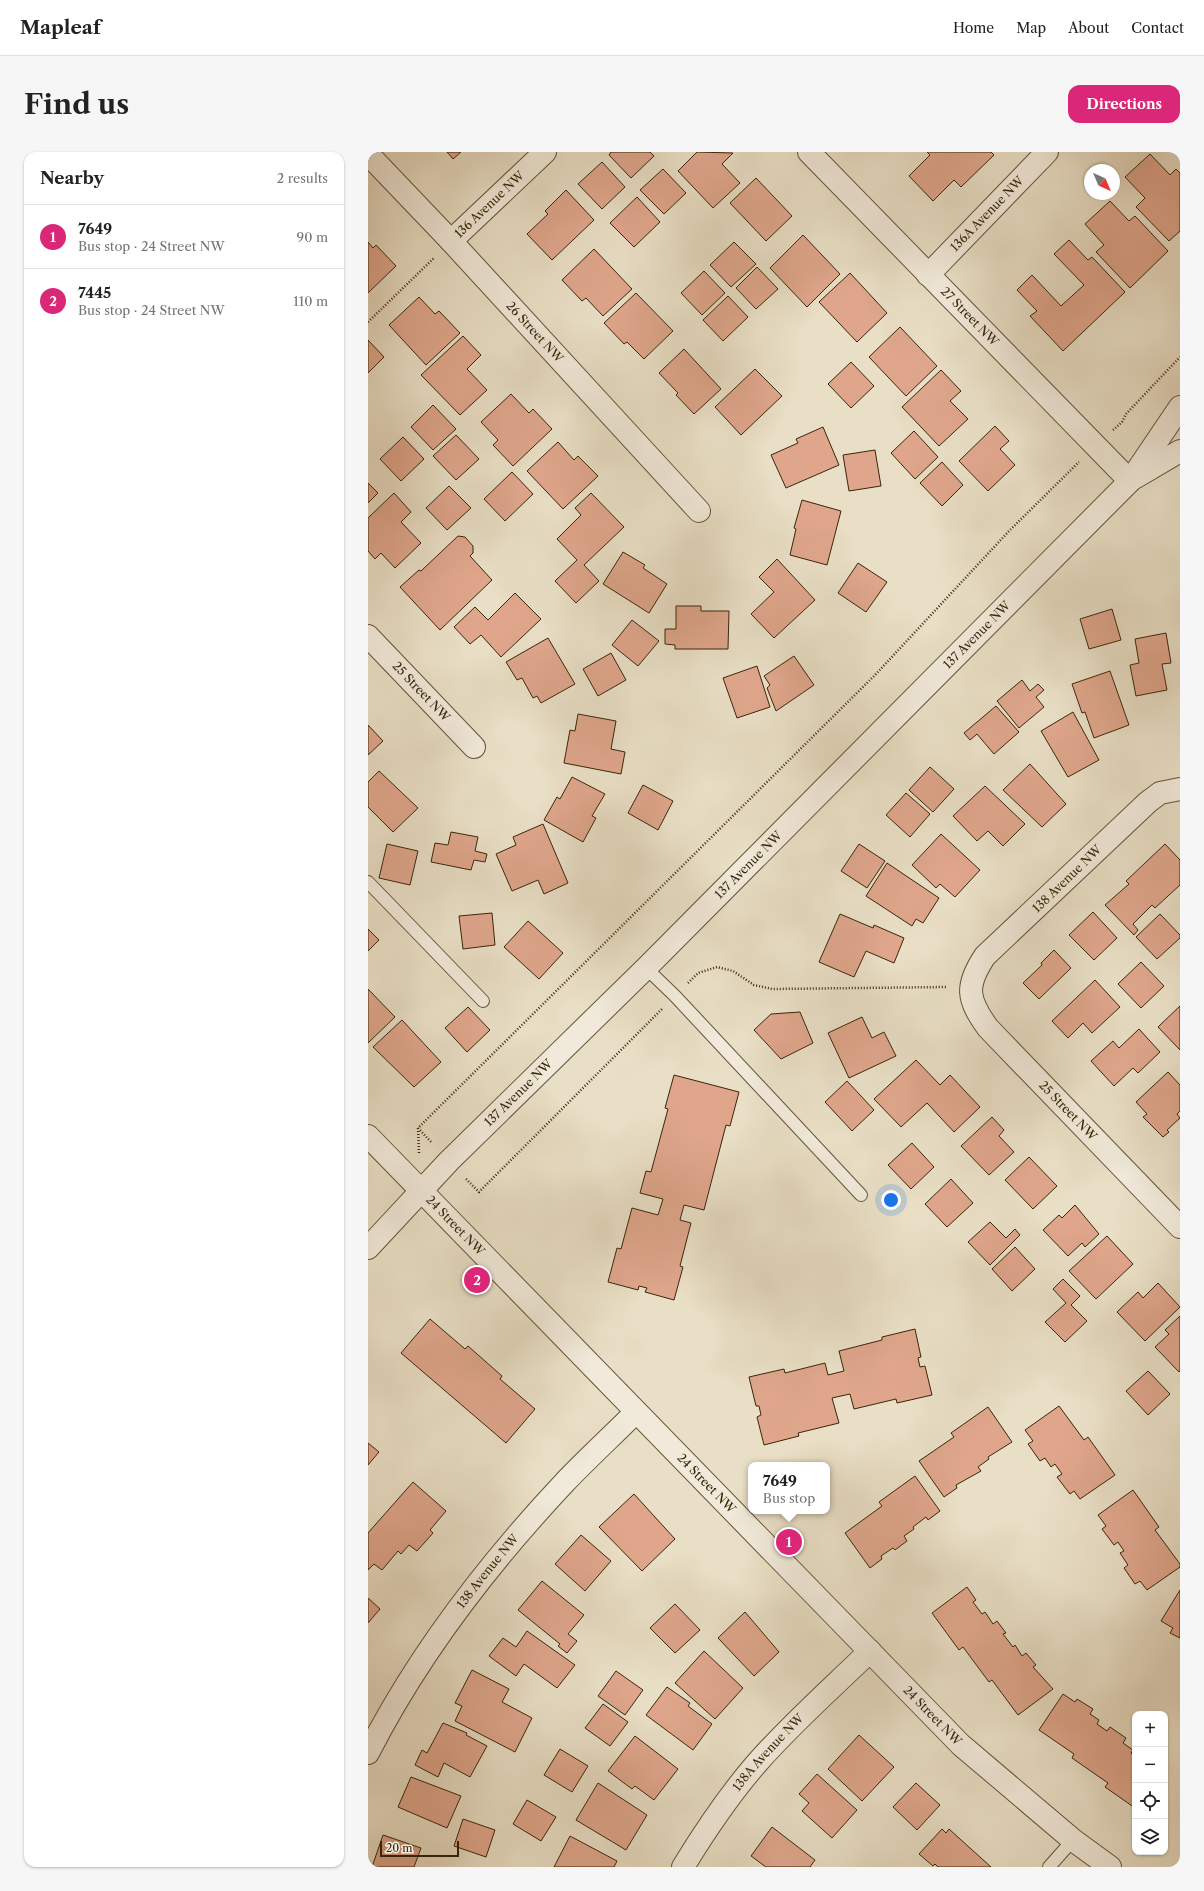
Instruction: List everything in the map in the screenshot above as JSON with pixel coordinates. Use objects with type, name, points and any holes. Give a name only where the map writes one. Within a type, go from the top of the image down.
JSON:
[{"type":"street","name":"136 Avenue NW","points":[[451,241],[545,152]]},
{"type":"street","name":"27 Street NW","points":[[809,152],[1130,481]]},
{"type":"street","name":"136A Avenue NW","points":[[928,275],[1047,152]]},
{"type":"street","name":"26 Street NW","points":[[368,154],[451,241],[699,511]]},
{"type":"street","name":"137 Avenue NW","points":[[368,1248],[449,1161],[646,968],[1130,481],[1180,407]]},
{"type":"street","name":"137 Avenue NW","points":[[1130,481],[1180,451]]},
{"type":"street","name":"25 Street NW","points":[[368,636],[474,747]]},
{"type":"street","name":"138 Avenue NW","points":[[970,987],[976,970],[985,956],[1148,802],[1160,794],[1180,789]]},
{"type":"street","name":"25 Street NW","points":[[970,987],[972,1001],[977,1013],[988,1028],[1180,1227]]},
{"type":"street","name":"24 Street NW","points":[[368,1136],[961,1745],[1073,1840],[1110,1867]]},
{"type":"street","name":"138 Avenue NW","points":[[368,1753],[401,1692],[457,1608],[532,1518],[566,1481],[636,1412]]},
{"type":"street","name":"138A Avenue NW","points":[[683,1867],[727,1800],[757,1763],[796,1722],[870,1651]]},
{"type":"lane","points":[[368,882],[483,1001]]},
{"type":"lane","points":[[646,968],[675,996],[861,1195]]},
{"type":"lane","points":[[1049,1867],[1073,1840]]},
{"type":"path","points":[[368,322],[451,241]]},
{"type":"path","points":[[970,987],[772,989],[754,985],[733,971],[717,967],[698,973],[479,1192],[418,1128],[876,674],[1010,530],[1122,422],[1126,414],[1180,357]]},
{"type":"building","points":[[447,152],[461,152],[453,159]]},
{"type":"building","points":[[611,152],[650,152],[654,156],[631,178],[609,155]]},
{"type":"building","points":[[697,152],[733,153],[722,164],[740,183],[713,208],[678,171]]},
{"type":"building","points":[[927,152],[991,152],[994,155],[961,187],[954,180],[933,201],[909,176],[930,155]]},
{"type":"building","points":[[1150,154],[1170,175],[1176,169],[1180,173],[1180,231],[1169,241],[1136,207],[1145,198],[1125,177]]},
{"type":"building","points":[[602,162],[625,187],[602,209],[578,184]]},
{"type":"building","points":[[663,169],[686,193],[664,214],[640,190]]},
{"type":"building","points":[[756,178],[792,216],[766,241],[730,203]]},
{"type":"building","points":[[566,190],[594,220],[552,260],[527,234],[548,214],[545,211]]},
{"type":"building","points":[[637,197],[660,222],[634,247],[610,223]]},
{"type":"building","points":[[1110,201],[1129,221],[1135,216],[1168,251],[1130,288],[1096,252],[1104,245],[1085,224]]},
{"type":"building","points":[[803,235],[840,274],[807,307],[770,268]]},
{"type":"building","points":[[1069,240],[1088,260],[1092,257],[1125,292],[1063,351],[1030,316],[1037,311],[1017,290],[1032,275],[1061,306],[1084,285],[1054,254]]},
{"type":"building","points":[[368,242],[373,248],[376,245],[396,266],[368,293]]},
{"type":"building","points":[[734,242],[756,264],[731,287],[710,265]]},
{"type":"building","points":[[594,249],[632,289],[603,316],[586,298],[582,301],[562,280]]},
{"type":"building","points":[[757,267],[778,289],[756,309],[736,288]]},
{"type":"building","points":[[704,271],[725,293],[702,315],[681,293]]},
{"type":"building","points":[[850,273],[887,313],[857,342],[819,302]]},
{"type":"building","points":[[636,293],[673,331],[644,359],[627,342],[624,344],[604,323]]},
{"type":"building","points":[[728,296],[748,317],[723,341],[703,320]]},
{"type":"building","points":[[419,297],[435,314],[439,311],[460,333],[426,365],[389,325]]},
{"type":"building","points":[[900,327],[937,366],[906,396],[869,357]]},
{"type":"building","points":[[463,336],[481,355],[467,369],[487,390],[460,415],[421,375]]},
{"type":"building","points":[[368,340],[384,357],[368,373]]},
{"type":"building","points":[[684,349],[721,389],[694,414],[676,395],[678,393],[659,373]]},
{"type":"building","points":[[851,362],[874,386],[851,408],[828,384]]},
{"type":"building","points":[[755,369],[782,396],[741,435],[715,407]]},
{"type":"building","points":[[941,370],[961,391],[950,401],[968,419],[939,446],[902,407]]},
{"type":"building","points":[[511,394],[529,413],[533,409],[552,429],[513,466],[493,445],[498,440],[481,422]]},
{"type":"building","points":[[433,405],[456,429],[433,450],[411,427]]},
{"type":"building","points":[[995,426],[1009,441],[1000,449],[1015,465],[988,491],[959,461]]},
{"type":"building","points":[[823,427],[839,465],[786,488],[771,455],[798,443],[796,439]]},
{"type":"building","points":[[914,431],[938,457],[915,479],[891,453]]},
{"type":"building","points":[[456,435],[479,459],[456,480],[433,456]]},
{"type":"building","points":[[403,437],[424,459],[401,481],[380,459]]},
{"type":"building","points":[[558,442],[574,460],[578,456],[598,476],[563,509],[527,471]]},
{"type":"building","points":[[875,450],[881,486],[849,491],[843,455]]},
{"type":"building","points":[[942,462],[963,485],[942,506],[920,483]]},
{"type":"building","points":[[512,472],[533,494],[505,521],[484,499]]},
{"type":"building","points":[[368,483],[378,493],[368,503]]},
{"type":"building","points":[[449,486],[471,508],[447,530],[426,508]]},
{"type":"building","points":[[394,493],[411,512],[401,522],[421,543],[395,568],[381,553],[375,559],[368,551],[368,518]]},
{"type":"building","points":[[591,493],[624,527],[584,565],[599,581],[576,603],[555,581],[577,560],[557,539],[581,515],[575,508]]},
{"type":"building","points":[[802,500],[841,511],[827,565],[790,555],[796,529],[794,528]]},
{"type":"building","points":[[458,536],[465,537],[473,546],[473,553],[470,556],[492,580],[440,630],[400,587],[419,570],[421,571]]},
{"type":"building","points":[[623,552],[645,565],[643,568],[667,584],[649,613],[603,584]]},
{"type":"building","points":[[777,559],[815,600],[774,638],[751,614],[774,592],[759,577]]},
{"type":"building","points":[[858,563],[887,582],[866,612],[838,593]]},
{"type":"building","points":[[515,593],[541,619],[501,657],[481,635],[470,644],[454,627],[475,607],[488,620]]},
{"type":"building","points":[[676,606],[701,606],[701,611],[729,611],[728,649],[675,649],[675,645],[665,644],[665,629],[676,629]]},
{"type":"building","points":[[1112,609],[1121,640],[1089,649],[1080,619]]},
{"type":"building","points":[[632,620],[659,641],[638,666],[612,645]]},
{"type":"building","points":[[1166,633],[1171,663],[1162,664],[1167,690],[1136,696],[1130,665],[1139,663],[1135,639]]},
{"type":"building","points":[[548,638],[575,684],[541,703],[537,696],[533,698],[522,678],[517,680],[506,662]]},
{"type":"building","points":[[611,653],[626,680],[598,696],[583,669]]},
{"type":"building","points":[[794,656],[814,685],[776,711],[767,688],[770,685],[764,676]]},
{"type":"building","points":[[757,666],[770,707],[737,718],[723,678]]},
{"type":"building","points":[[1110,671],[1129,725],[1094,738],[1085,712],[1082,713],[1072,684]]},
{"type":"building","points":[[1022,680],[1030,691],[1038,684],[1044,690],[1036,697],[1044,707],[1019,728],[997,701]]},
{"type":"building","points":[[996,706],[1019,732],[994,754],[977,734],[970,740],[964,733]]},
{"type":"building","points":[[1073,712],[1099,760],[1068,777],[1041,731]]},
{"type":"building","points":[[578,714],[616,721],[611,749],[625,752],[621,774],[564,763],[570,730],[575,731]]},
{"type":"building","points":[[368,725],[383,741],[368,755]]},
{"type":"building","points":[[1030,764],[1066,804],[1042,827],[1003,790]]},
{"type":"building","points":[[930,767],[954,789],[933,812],[909,790]]},
{"type":"building","points":[[379,771],[418,808],[393,832],[368,807],[368,782]]},
{"type":"building","points":[[572,777],[605,794],[592,816],[596,818],[583,842],[544,820],[557,797],[560,799]]},
{"type":"building","points":[[643,785],[673,801],[658,830],[628,813]]},
{"type":"building","points":[[985,786],[1025,824],[1003,846],[988,831],[977,841],[953,816]]},
{"type":"building","points":[[906,793],[930,814],[910,837],[886,815]]},
{"type":"building","points":[[543,824],[568,883],[544,894],[538,880],[512,891],[496,854],[516,845],[513,837]]},
{"type":"building","points":[[451,832],[478,837],[475,851],[487,854],[485,862],[474,860],[471,870],[431,862],[435,843],[448,845]]},
{"type":"building","points":[[941,834],[980,870],[955,897],[940,884],[936,888],[912,865]]},
{"type":"building","points":[[387,844],[418,851],[410,885],[379,878]]},
{"type":"building","points":[[859,844],[885,861],[867,888],[841,871]]},
{"type":"building","points":[[1165,844],[1180,860],[1180,885],[1155,908],[1152,905],[1133,924],[1138,930],[1134,935],[1105,905],[1129,884],[1126,881]]},
{"type":"building","points":[[887,863],[939,898],[923,923],[916,919],[912,926],[866,896]]},
{"type":"building","points":[[1093,912],[1117,938],[1094,960],[1069,935]]},
{"type":"building","points":[[492,913],[495,945],[463,949],[459,916]]},
{"type":"building","points":[[840,914],[873,928],[874,925],[904,938],[894,963],[866,951],[854,977],[819,962]]},
{"type":"building","points":[[1160,914],[1180,935],[1180,938],[1157,959],[1136,937]]},
{"type":"building","points":[[528,921],[563,953],[539,979],[504,947]]},
{"type":"building","points":[[368,929],[379,940],[368,951]]},
{"type":"building","points":[[1054,950],[1071,968],[1039,999],[1023,983],[1042,965],[1041,963]]},
{"type":"building","points":[[1141,962],[1164,986],[1141,1008],[1118,984]]},
{"type":"building","points":[[1095,980],[1120,1007],[1092,1033],[1083,1023],[1068,1038],[1052,1021]]},
{"type":"building","points":[[368,989],[395,1017],[368,1043]]},
{"type":"building","points":[[1180,1006],[1180,1050],[1158,1027]]},
{"type":"building","points":[[468,1007],[490,1030],[467,1052],[445,1028]]},
{"type":"building","points":[[800,1012],[813,1043],[781,1059],[754,1030],[771,1014]]},
{"type":"building","points":[[862,1017],[872,1038],[884,1032],[896,1056],[849,1078],[828,1033]]},
{"type":"building","points":[[402,1020],[441,1062],[414,1087],[373,1047]]},
{"type":"building","points":[[1139,1029],[1160,1052],[1138,1073],[1133,1068],[1114,1086],[1091,1061],[1113,1041],[1119,1048]]},
{"type":"building","points":[[916,1060],[940,1085],[950,1075],[980,1107],[954,1132],[927,1103],[901,1127],[874,1099]]},
{"type":"building","points":[[1168,1072],[1180,1085],[1180,1111],[1177,1114],[1180,1118],[1167,1130],[1169,1132],[1163,1137],[1143,1117],[1147,1114],[1136,1102]]},
{"type":"building","points":[[674,1075],[739,1092],[730,1126],[726,1125],[704,1210],[684,1205],[680,1220],[691,1223],[680,1266],[683,1267],[674,1300],[645,1292],[647,1288],[639,1286],[638,1290],[608,1282],[617,1248],[621,1249],[632,1208],[658,1215],[663,1199],[640,1193],[646,1171],[651,1172],[668,1109],[665,1108]]},
{"type":"building","points":[[847,1081],[874,1110],[852,1131],[825,1102]]},
{"type":"building","points":[[992,1117],[1004,1130],[999,1136],[1014,1152],[989,1175],[961,1146]]},
{"type":"building","points":[[912,1143],[934,1167],[911,1189],[888,1165]]},
{"type":"building","points":[[1029,1157],[1057,1186],[1033,1209],[1005,1180]]},
{"type":"building","points":[[951,1179],[973,1203],[947,1227],[925,1204]]},
{"type":"building","points":[[1075,1205],[1099,1234],[1085,1247],[1082,1243],[1068,1256],[1043,1230],[1059,1215],[1062,1218]]},
{"type":"building","points":[[990,1222],[1006,1238],[1015,1229],[1020,1235],[990,1265],[968,1242]]},
{"type":"building","points":[[1107,1236],[1133,1264],[1096,1299],[1069,1271]]},
{"type":"building","points":[[1015,1247],[1035,1269],[1012,1291],[992,1269]]},
{"type":"building","points":[[1063,1279],[1080,1296],[1071,1305],[1087,1321],[1065,1342],[1045,1322],[1066,1303],[1053,1289]]},
{"type":"building","points":[[1158,1283],[1180,1307],[1145,1341],[1117,1312],[1138,1292],[1143,1298]]},
{"type":"building","points":[[1180,1316],[1179,1372],[1155,1347],[1169,1334],[1165,1330]]},
{"type":"building","points":[[430,1319],[465,1349],[468,1346],[502,1376],[500,1379],[535,1409],[506,1443],[401,1353]]},
{"type":"building","points":[[915,1329],[921,1357],[918,1358],[920,1367],[925,1366],[932,1395],[897,1403],[896,1399],[854,1409],[850,1394],[832,1398],[839,1423],[798,1433],[799,1436],[764,1445],[757,1417],[761,1415],[759,1406],[756,1406],[749,1377],[784,1369],[785,1373],[825,1363],[828,1375],[844,1371],[839,1351],[882,1340],[882,1337]]},
{"type":"building","points":[[1148,1371],[1170,1394],[1148,1415],[1126,1391]]},
{"type":"building","points":[[1059,1406],[1084,1440],[1088,1437],[1115,1475],[1080,1499],[1074,1491],[1070,1494],[1057,1477],[1062,1474],[1055,1464],[1051,1467],[1045,1458],[1040,1461],[1028,1444],[1033,1441],[1025,1430]]},
{"type":"building","points":[[988,1407],[1012,1442],[988,1457],[989,1459],[978,1467],[981,1471],[956,1485],[957,1488],[944,1497],[919,1461],[954,1437],[951,1433]]},
{"type":"building","points":[[368,1443],[379,1452],[368,1465]]},
{"type":"building","points":[[915,1476],[940,1511],[928,1520],[926,1517],[913,1527],[914,1529],[904,1536],[907,1541],[895,1550],[893,1548],[881,1556],[882,1559],[870,1568],[845,1533],[882,1506],[879,1502]]},
{"type":"building","points":[[413,1482],[446,1511],[430,1530],[433,1533],[417,1551],[409,1545],[401,1554],[398,1551],[382,1570],[374,1564],[368,1570],[368,1533]]},
{"type":"building","points":[[1133,1490],[1159,1527],[1155,1530],[1180,1564],[1180,1567],[1147,1590],[1140,1581],[1135,1584],[1124,1568],[1128,1565],[1120,1553],[1124,1551],[1118,1542],[1114,1545],[1102,1529],[1106,1526],[1098,1515]]},
{"type":"building","points":[[634,1494],[675,1539],[642,1571],[599,1527]]},
{"type":"building","points":[[581,1535],[611,1561],[585,1591],[555,1564]]},
{"type":"building","points":[[542,1581],[584,1615],[568,1634],[577,1641],[567,1653],[558,1646],[560,1644],[518,1610]]},
{"type":"building","points":[[967,1587],[976,1600],[973,1602],[982,1614],[985,1612],[993,1624],[997,1621],[1006,1633],[1003,1634],[1013,1647],[1015,1645],[1022,1656],[1026,1653],[1036,1665],[1033,1667],[1053,1689],[1018,1715],[992,1680],[989,1682],[963,1647],[959,1650],[932,1613]]},
{"type":"building","points":[[1180,1590],[1180,1638],[1170,1633],[1173,1628],[1161,1621]]},
{"type":"building","points":[[368,1598],[380,1609],[368,1623]]},
{"type":"building","points":[[675,1604],[700,1630],[675,1653],[650,1628]]},
{"type":"building","points":[[745,1612],[779,1652],[754,1676],[718,1638]]},
{"type":"building","points":[[527,1631],[575,1665],[557,1688],[524,1664],[516,1676],[489,1656],[503,1638],[516,1647]]},
{"type":"building","points":[[704,1651],[743,1688],[715,1719],[675,1683]]},
{"type":"building","points":[[472,1670],[509,1689],[502,1702],[532,1718],[515,1752],[455,1721],[462,1706],[455,1703]]},
{"type":"building","points":[[616,1671],[643,1690],[625,1715],[598,1696]]},
{"type":"building","points":[[667,1687],[690,1703],[688,1706],[712,1724],[693,1750],[646,1715]]},
{"type":"building","points":[[1063,1694],[1075,1702],[1077,1699],[1093,1709],[1090,1714],[1099,1720],[1097,1724],[1107,1731],[1110,1727],[1126,1738],[1123,1743],[1132,1749],[1132,1806],[1105,1787],[1108,1783],[1072,1758],[1074,1754],[1039,1730]]},
{"type":"building","points":[[603,1704],[628,1722],[610,1746],[585,1728]]},
{"type":"building","points":[[443,1723],[467,1733],[466,1735],[487,1746],[470,1777],[444,1763],[438,1777],[415,1765],[422,1750],[427,1753]]},
{"type":"building","points":[[859,1735],[894,1767],[862,1801],[828,1769]]},
{"type":"building","points":[[635,1736],[678,1769],[654,1800],[635,1786],[632,1789],[608,1771]]},
{"type":"building","points":[[560,1749],[588,1766],[572,1792],[544,1775]]},
{"type":"building","points":[[817,1774],[857,1810],[832,1838],[802,1811],[809,1803],[799,1794]]},
{"type":"building","points":[[411,1777],[461,1796],[447,1828],[398,1807]]},
{"type":"building","points":[[598,1783],[647,1815],[626,1850],[576,1820]]},
{"type":"building","points":[[916,1783],[940,1805],[917,1830],[893,1807]]},
{"type":"building","points":[[527,1800],[556,1817],[541,1841],[513,1824]]},
{"type":"building","points":[[463,1819],[495,1830],[486,1857],[454,1846]]},
{"type":"building","points":[[772,1827],[815,1860],[810,1867],[766,1867],[751,1856]]},
{"type":"building","points":[[942,1829],[946,1833],[949,1829],[991,1867],[938,1867],[935,1864],[933,1866],[919,1854]]},
{"type":"building","points":[[383,1835],[421,1848],[414,1867],[372,1867]]},
{"type":"building","points":[[570,1836],[617,1861],[614,1867],[554,1867]]},
{"type":"place","name":"7445","points":[[477,1280]]},
{"type":"place","name":"7649","points":[[789,1542]]}]
